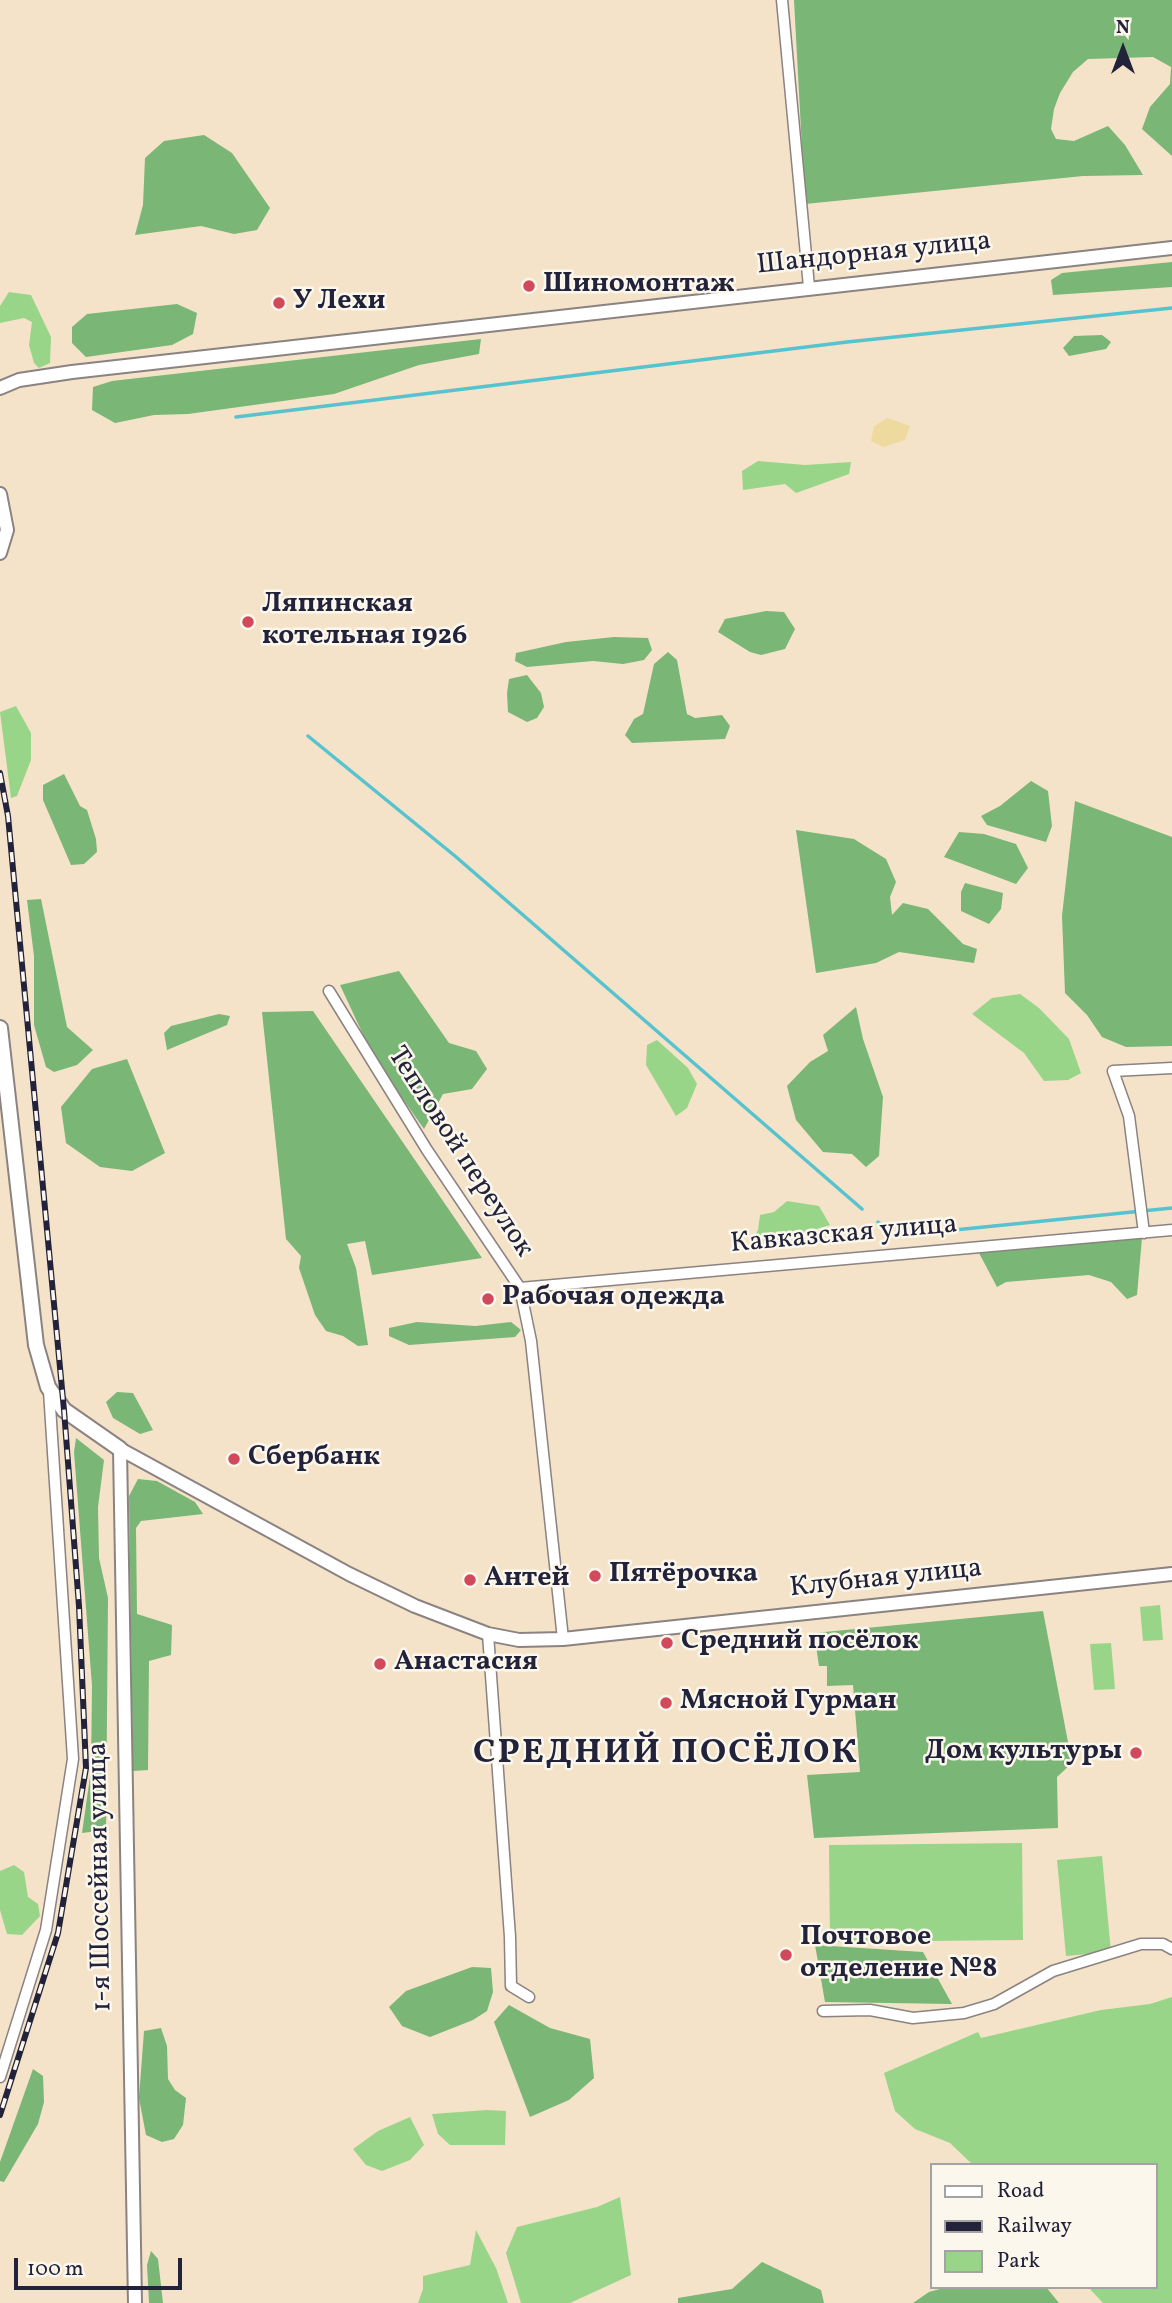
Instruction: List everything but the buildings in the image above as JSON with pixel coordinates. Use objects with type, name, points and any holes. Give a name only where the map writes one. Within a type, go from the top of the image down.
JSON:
[{"type":"main road","points":[[0,1028],[5,1125],[36,1345],[48,1387],[64,1410],[120,1449]]},
{"type":"street","points":[[782,0],[808,287]]},
{"type":"street","name":"Шандорная улица","points":[[0,388],[19,380],[72,372],[1172,248]]},
{"type":"street","points":[[0,494],[6,530],[0,553]]},
{"type":"street","name":"Тепловой переулок","points":[[329,991],[427,1150],[520,1288],[531,1341],[563,1639]]},
{"type":"street","points":[[1143,1228],[1129,1116],[1114,1071],[1172,1068]]},
{"type":"street","name":"Кавказская улица","points":[[520,1288],[1143,1228],[1172,1230]]},
{"type":"street","points":[[0,2077],[46,1930],[73,1759],[48,1387]]},
{"type":"street","name":"Клубная улица","points":[[120,1449],[349,1574],[443,1618],[488,1634],[520,1640],[563,1639],[1172,1574]]},
{"type":"street","name":"1-я Шоссейная улица","points":[[120,1449],[135,2303]]},
{"type":"street","points":[[488,1634],[510,1937],[511,1986],[529,1997]]},
{"type":"street","points":[[823,2011],[870,2010],[913,2018],[964,2013],[994,2004],[1053,1971],[1151,1942],[1172,1949]]},
{"type":"green space","points":[[794,0],[1172,0],[1172,156],[1142,129],[1150,107],[1170,84],[1171,67],[1153,57],[1088,59],[1073,72],[1060,93],[1051,129],[1056,139],[1074,141],[1108,126],[1125,145],[1143,175],[1083,176],[805,204]]},
{"type":"green space","points":[[204,135],[232,153],[270,208],[257,230],[234,234],[201,226],[135,235],[143,205],[145,158],[164,141]]},
{"type":"green space","points":[[1172,262],[1172,287],[1053,295],[1051,280],[1062,273]]},
{"type":"green space","points":[[9,292],[31,295],[51,337],[50,363],[39,368],[34,363],[29,345],[32,322],[24,318],[0,323],[0,306]]},
{"type":"green space","points":[[177,304],[197,313],[193,334],[172,345],[86,357],[72,343],[72,327],[87,314]]},
{"type":"green space","points":[[1102,335],[1111,342],[1106,349],[1069,356],[1063,348],[1074,336]]},
{"type":"green space","points":[[481,339],[479,354],[419,365],[334,394],[188,414],[154,415],[115,423],[92,410],[93,387],[112,381]]},
{"type":"green space","points":[[758,461],[805,465],[851,462],[849,474],[796,493],[785,484],[743,490],[742,471]]},
{"type":"green space","points":[[766,611],[784,612],[795,629],[785,649],[761,655],[750,652],[718,632],[725,619]]},
{"type":"green space","points":[[614,637],[648,638],[652,650],[644,660],[623,664],[593,661],[527,667],[515,661],[516,653],[566,642]]},
{"type":"green space","points":[[668,652],[677,660],[687,714],[695,718],[722,715],[730,726],[725,739],[632,743],[625,735],[634,719],[643,714],[654,664]]},
{"type":"green space","points":[[527,675],[541,693],[544,707],[537,718],[527,722],[508,712],[507,693],[509,679]]},
{"type":"green space","points":[[16,706],[31,733],[31,760],[17,796],[11,798],[0,712]]},
{"type":"green space","points":[[64,774],[80,806],[87,810],[96,839],[97,852],[84,864],[71,865],[43,800],[43,785]]},
{"type":"green space","points":[[1031,781],[1048,791],[1052,826],[1046,842],[987,825],[981,816],[1000,806]]},
{"type":"green space","points":[[1075,801],[1172,837],[1172,1046],[1126,1047],[1102,1037],[1087,1015],[1065,993],[1062,916]]},
{"type":"green space","points":[[796,830],[854,839],[886,859],[896,882],[890,897],[892,915],[903,903],[928,909],[963,944],[977,949],[974,963],[899,952],[876,963],[816,973]]},
{"type":"green space","points":[[959,832],[984,834],[1016,844],[1028,868],[1016,884],[944,857]]},
{"type":"green space","points":[[965,883],[1003,893],[1001,909],[989,924],[961,911],[961,892]]},
{"type":"green space","points":[[41,899],[67,1027],[93,1050],[77,1065],[54,1072],[46,1067],[34,1025],[34,956],[27,900]]},
{"type":"green space","points":[[399,971],[449,1043],[476,1051],[487,1069],[472,1089],[443,1094],[424,1129],[374,1058],[340,985]]},
{"type":"green space","points":[[1020,994],[1039,1008],[1069,1039],[1081,1073],[1068,1080],[1044,1081],[1024,1053],[972,1014],[992,998]]},
{"type":"green space","points":[[856,1007],[863,1039],[883,1097],[879,1156],[866,1167],[852,1154],[823,1152],[796,1120],[787,1086],[810,1062],[828,1051],[823,1035]]},
{"type":"green space","points":[[313,1011],[482,1258],[372,1275],[365,1241],[347,1244],[356,1268],[368,1345],[358,1346],[343,1336],[326,1331],[315,1315],[299,1268],[301,1256],[286,1239],[262,1012]]},
{"type":"green space","points":[[219,1014],[230,1016],[227,1025],[167,1050],[164,1033],[171,1026]]},
{"type":"green space","points":[[657,1040],[688,1068],[697,1084],[687,1108],[676,1116],[646,1065],[647,1045]]},
{"type":"green space","points":[[127,1059],[165,1153],[132,1171],[100,1167],[66,1143],[61,1107],[92,1069]]},
{"type":"green space","points":[[787,1201],[819,1206],[830,1225],[766,1244],[752,1242],[758,1230],[760,1215],[774,1212]]},
{"type":"green space","points":[[1142,1238],[1137,1295],[1127,1299],[1111,1282],[1089,1275],[1006,1282],[997,1287],[979,1253],[1092,1239]]},
{"type":"green space","points":[[417,1322],[475,1326],[511,1322],[521,1330],[515,1337],[409,1345],[389,1336],[389,1328]]},
{"type":"green space","points":[[117,1392],[133,1393],[153,1430],[140,1434],[113,1418],[106,1402]]},
{"type":"green space","points":[[76,1438],[104,1460],[98,1507],[99,1558],[108,1598],[106,1830],[82,1833],[91,1770],[92,1686],[74,1452]]},
{"type":"green space","points":[[138,1479],[157,1481],[195,1502],[203,1514],[141,1521],[136,1528],[137,1614],[172,1625],[171,1655],[149,1661],[148,1770],[133,1771],[129,1496]]},
{"type":"green space","points":[[1160,1605],[1163,1640],[1143,1641],[1140,1607]]},
{"type":"green space","points":[[1043,1611],[1072,1763],[1057,1777],[1058,1828],[814,1838],[807,1775],[860,1772],[853,1685],[827,1686],[827,1666],[819,1666],[814,1633]]},
{"type":"green space","points":[[1111,1643],[1115,1689],[1094,1690],[1090,1644]]},
{"type":"green space","points":[[1022,1843],[1023,1940],[830,1942],[829,1845]]},
{"type":"green space","points":[[1102,1856],[1111,1952],[1066,1956],[1057,1860]]},
{"type":"green space","points":[[14,1865],[24,1872],[28,1897],[38,1904],[40,1916],[22,1935],[7,1934],[0,1910],[0,1871]]},
{"type":"green space","points":[[815,1945],[923,1952],[952,2004],[825,2002]]},
{"type":"green space","points":[[472,1967],[491,1968],[493,1992],[487,2011],[473,2020],[430,2037],[402,2026],[389,2007],[406,1991]]},
{"type":"green space","points":[[1172,1997],[1172,2303],[1103,2303],[1090,2289],[1158,2289],[1158,2163],[971,2163],[950,2143],[915,2129],[895,2111],[884,2073],[978,2032],[981,2038],[1101,2010],[1150,2004]]},
{"type":"green space","points":[[509,2005],[550,2028],[590,2039],[594,2078],[569,2100],[530,2117],[494,2022]]},
{"type":"green space","points":[[161,2028],[167,2046],[168,2079],[175,2090],[186,2098],[183,2125],[174,2139],[162,2142],[146,2135],[139,2098],[144,2031]]},
{"type":"green space","points":[[33,2069],[43,2076],[44,2102],[38,2124],[4,2182],[0,2181],[0,2162]]},
{"type":"green space","points":[[506,2111],[505,2145],[450,2145],[438,2134],[432,2114]]},
{"type":"green space","points":[[410,2117],[424,2145],[410,2160],[382,2171],[366,2165],[353,2149],[378,2131]]},
{"type":"green space","points":[[620,2197],[631,2275],[570,2303],[521,2303],[506,2253],[517,2227],[597,2207]]},
{"type":"green space","points":[[476,2230],[496,2268],[508,2303],[418,2303],[423,2289],[423,2276],[470,2265]]},
{"type":"green space","points":[[151,2251],[158,2259],[163,2303],[149,2303],[147,2265]]},
{"type":"green space","points":[[762,2262],[821,2290],[824,2303],[678,2303],[678,2298],[732,2289]]},
{"type":"green space","points":[[940,2289],[1048,2289],[1059,2303],[913,2303],[929,2292]]},
{"type":"sand","points":[[888,418],[910,426],[905,440],[883,447],[871,441],[874,426]]},
{"type":"waterway","points":[[236,417],[847,342],[1172,308]]},
{"type":"waterway","points":[[308,736],[455,856],[862,1209]]},
{"type":"waterway","points":[[878,1222],[895,1236],[1172,1208]]},
{"type":"railway","points":[[0,773],[8,816],[64,1410],[79,1606],[86,1768],[58,1933],[0,2115]]},
{"type":"place","name":"Шиномонтаж","points":[[529,286]]},
{"type":"place","name":"У Лехи","points":[[279,303]]},
{"type":"place","name":"Ляпинская котельная 1926","points":[[248,622]]},
{"type":"place","name":"Рабочая одежда","points":[[488,1299]]},
{"type":"place","name":"Сбербанк","points":[[234,1459]]},
{"type":"place","name":"Пятёрочка","points":[[595,1576]]},
{"type":"place","name":"Антей","points":[[470,1580]]},
{"type":"place","name":"Средний посёлок","points":[[667,1643]]},
{"type":"place","name":"Анастасия","points":[[380,1664]]},
{"type":"place","name":"Мясной Гурман","points":[[666,1703]]},
{"type":"place","name":"Дом культуры","points":[[1136,1753]]},
{"type":"place","name":"Почтовое отделение №8","points":[[786,1955]]},
{"type":"district","name":"СРЕДНИЙ ПОСЁЛОК","points":[[666,1756]]}]
